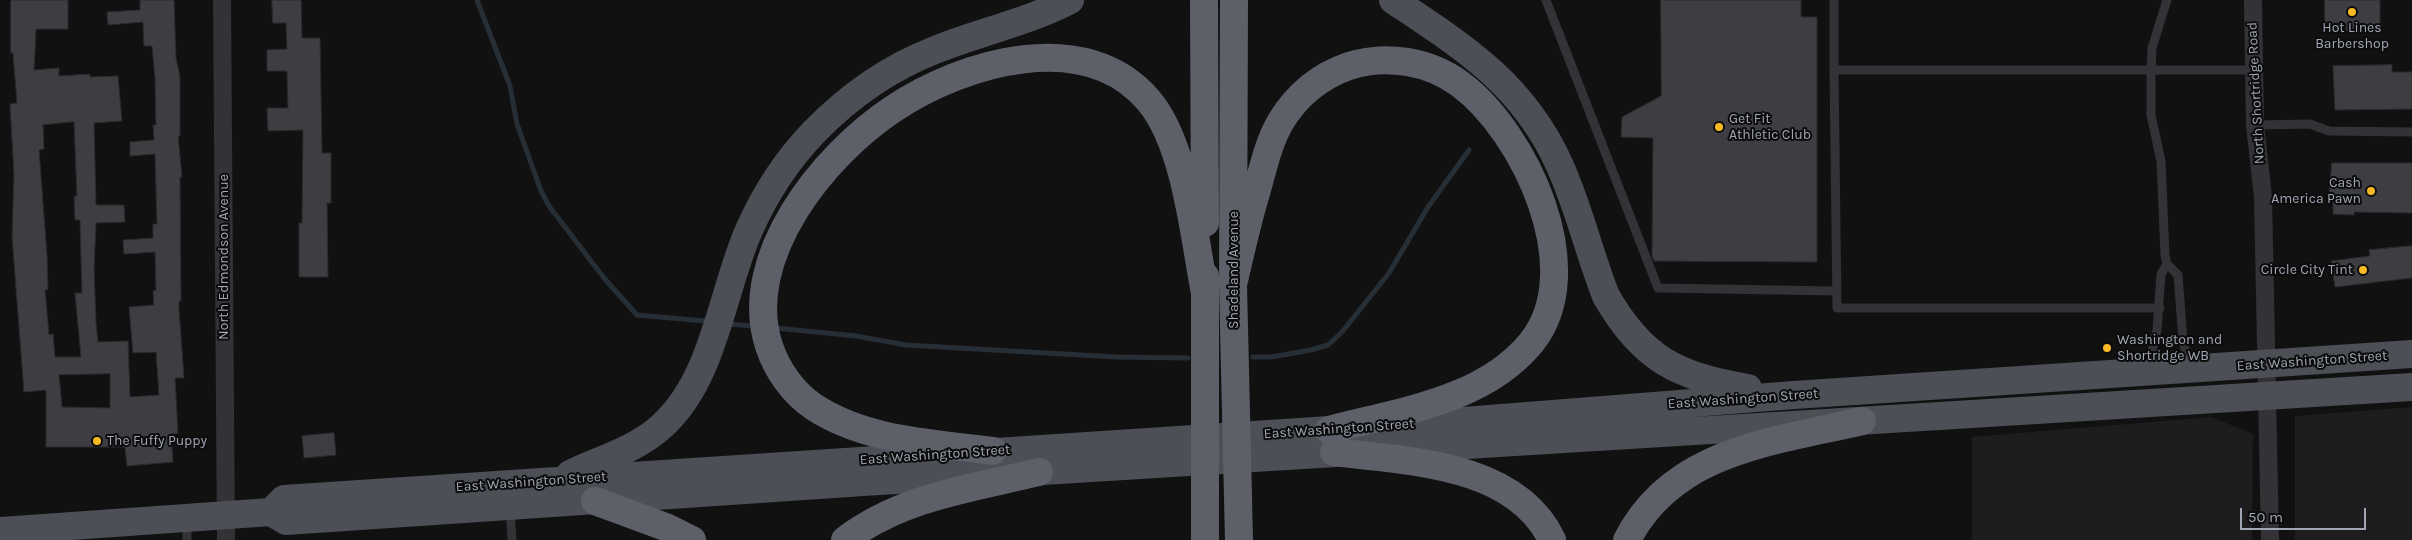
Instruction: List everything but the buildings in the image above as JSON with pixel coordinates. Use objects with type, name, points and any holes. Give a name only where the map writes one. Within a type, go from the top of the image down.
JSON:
[{"type":"highway","name":"Shadeland Avenue","points":[[1204,0],[1206,540]]},
{"type":"highway","name":"Shadeland Avenue","points":[[1234,0],[1233,285],[1240,537]]},
{"type":"highway","points":[[993,451],[905,440],[865,430],[840,421],[812,406],[797,393],[783,375],[772,355],[764,324],[762,302],[766,275],[776,249],[797,207],[815,182],[848,145],[874,122],[926,90],[947,80],[988,67],[1053,58],[1072,59],[1102,67],[1125,80],[1148,100],[1165,127],[1183,174],[1205,293]]},
{"type":"highway","points":[[1233,285],[1252,204],[1274,136],[1296,100],[1323,78],[1337,71],[1366,62],[1389,60],[1423,65],[1460,84],[1488,111],[1509,139],[1535,186],[1551,242],[1554,270],[1553,292],[1540,329],[1532,342],[1509,365],[1481,385],[1332,441]]},
{"type":"highway","points":[[1627,540],[1635,524],[1651,503],[1668,487],[1699,466],[1742,449],[1862,421]]},
{"type":"highway","points":[[1332,441],[1445,467],[1497,484],[1522,503],[1537,519],[1552,540]]},
{"type":"highway","points":[[845,540],[876,520],[913,503],[1039,472]]},
{"type":"highway","points":[[595,501],[668,528],[692,540]]},
{"type":"main road","points":[[555,480],[640,442],[664,424],[680,407],[700,373],[744,245],[756,216],[788,163],[830,117],[859,92],[912,60],[1070,0]]},
{"type":"main road","points":[[1393,0],[1480,60],[1513,92],[1533,118],[1563,172],[1606,296],[1622,322],[1642,345],[1673,367],[1709,382],[1794,395]]},
{"type":"main road","name":"East Washington Street","points":[[1332,441],[1794,395],[2412,354]]},
{"type":"main road","name":"East Washington Street","points":[[0,531],[226,527],[271,512],[284,499],[993,451],[1164,452],[1332,441],[1862,421],[2412,387]]},
{"type":"main road","name":"East Washington Street","points":[[271,512],[286,521],[1039,472],[1164,452]]},
{"type":"street","name":"North Edmondson Avenue","points":[[222,0],[226,527]]},
{"type":"street","name":"North Shortridge Road","points":[[2253,0],[2255,125],[2263,197],[2270,540]]},
{"type":"lane","points":[[1546,0],[1658,288],[1836,290]]},
{"type":"lane","points":[[1834,0],[1837,308],[2160,308]]},
{"type":"lane","points":[[2147,373],[2157,330],[2161,274],[2167,264],[2161,161],[2151,116],[2151,71],[2152,48],[2167,0]]},
{"type":"lane","points":[[1834,70],[2253,70]]},
{"type":"lane","points":[[2255,125],[2310,124],[2329,131],[2412,132]]},
{"type":"lane","points":[[2167,264],[2178,275],[2183,341],[2190,370]]},
{"type":"lane","points":[[510,507],[512,540]]},
{"type":"shaded area","points":[[2412,407],[2412,540],[2295,540],[2295,416]]},
{"type":"shaded area","points":[[2211,417],[2253,434],[2252,540],[1972,540],[1972,437]]},
{"type":"waterway","points":[[477,0],[510,86],[517,124],[541,191],[549,206],[604,278],[637,315],[705,321]]},
{"type":"waterway","points":[[1253,357],[1271,357],[1311,350],[1328,345],[1342,332],[1389,273],[1428,207],[1469,150]]},
{"type":"waterway","points":[[728,324],[753,326]]},
{"type":"waterway","points":[[776,328],[856,336],[906,345],[1116,357],[1188,358]]},
{"type":"place","name":"Hot Lines Barbershop","points":[[2352,12]]},
{"type":"place","name":"Get Fit Athletic Club","points":[[1719,127]]},
{"type":"place","name":"Cash America Pawn","points":[[2371,191]]},
{"type":"place","name":"Circle City Tint","points":[[2363,270]]},
{"type":"place","name":"Washington and Shortridge WB","points":[[2107,348]]},
{"type":"place","name":"The Fuffy Puppy","points":[[97,441]]}]
